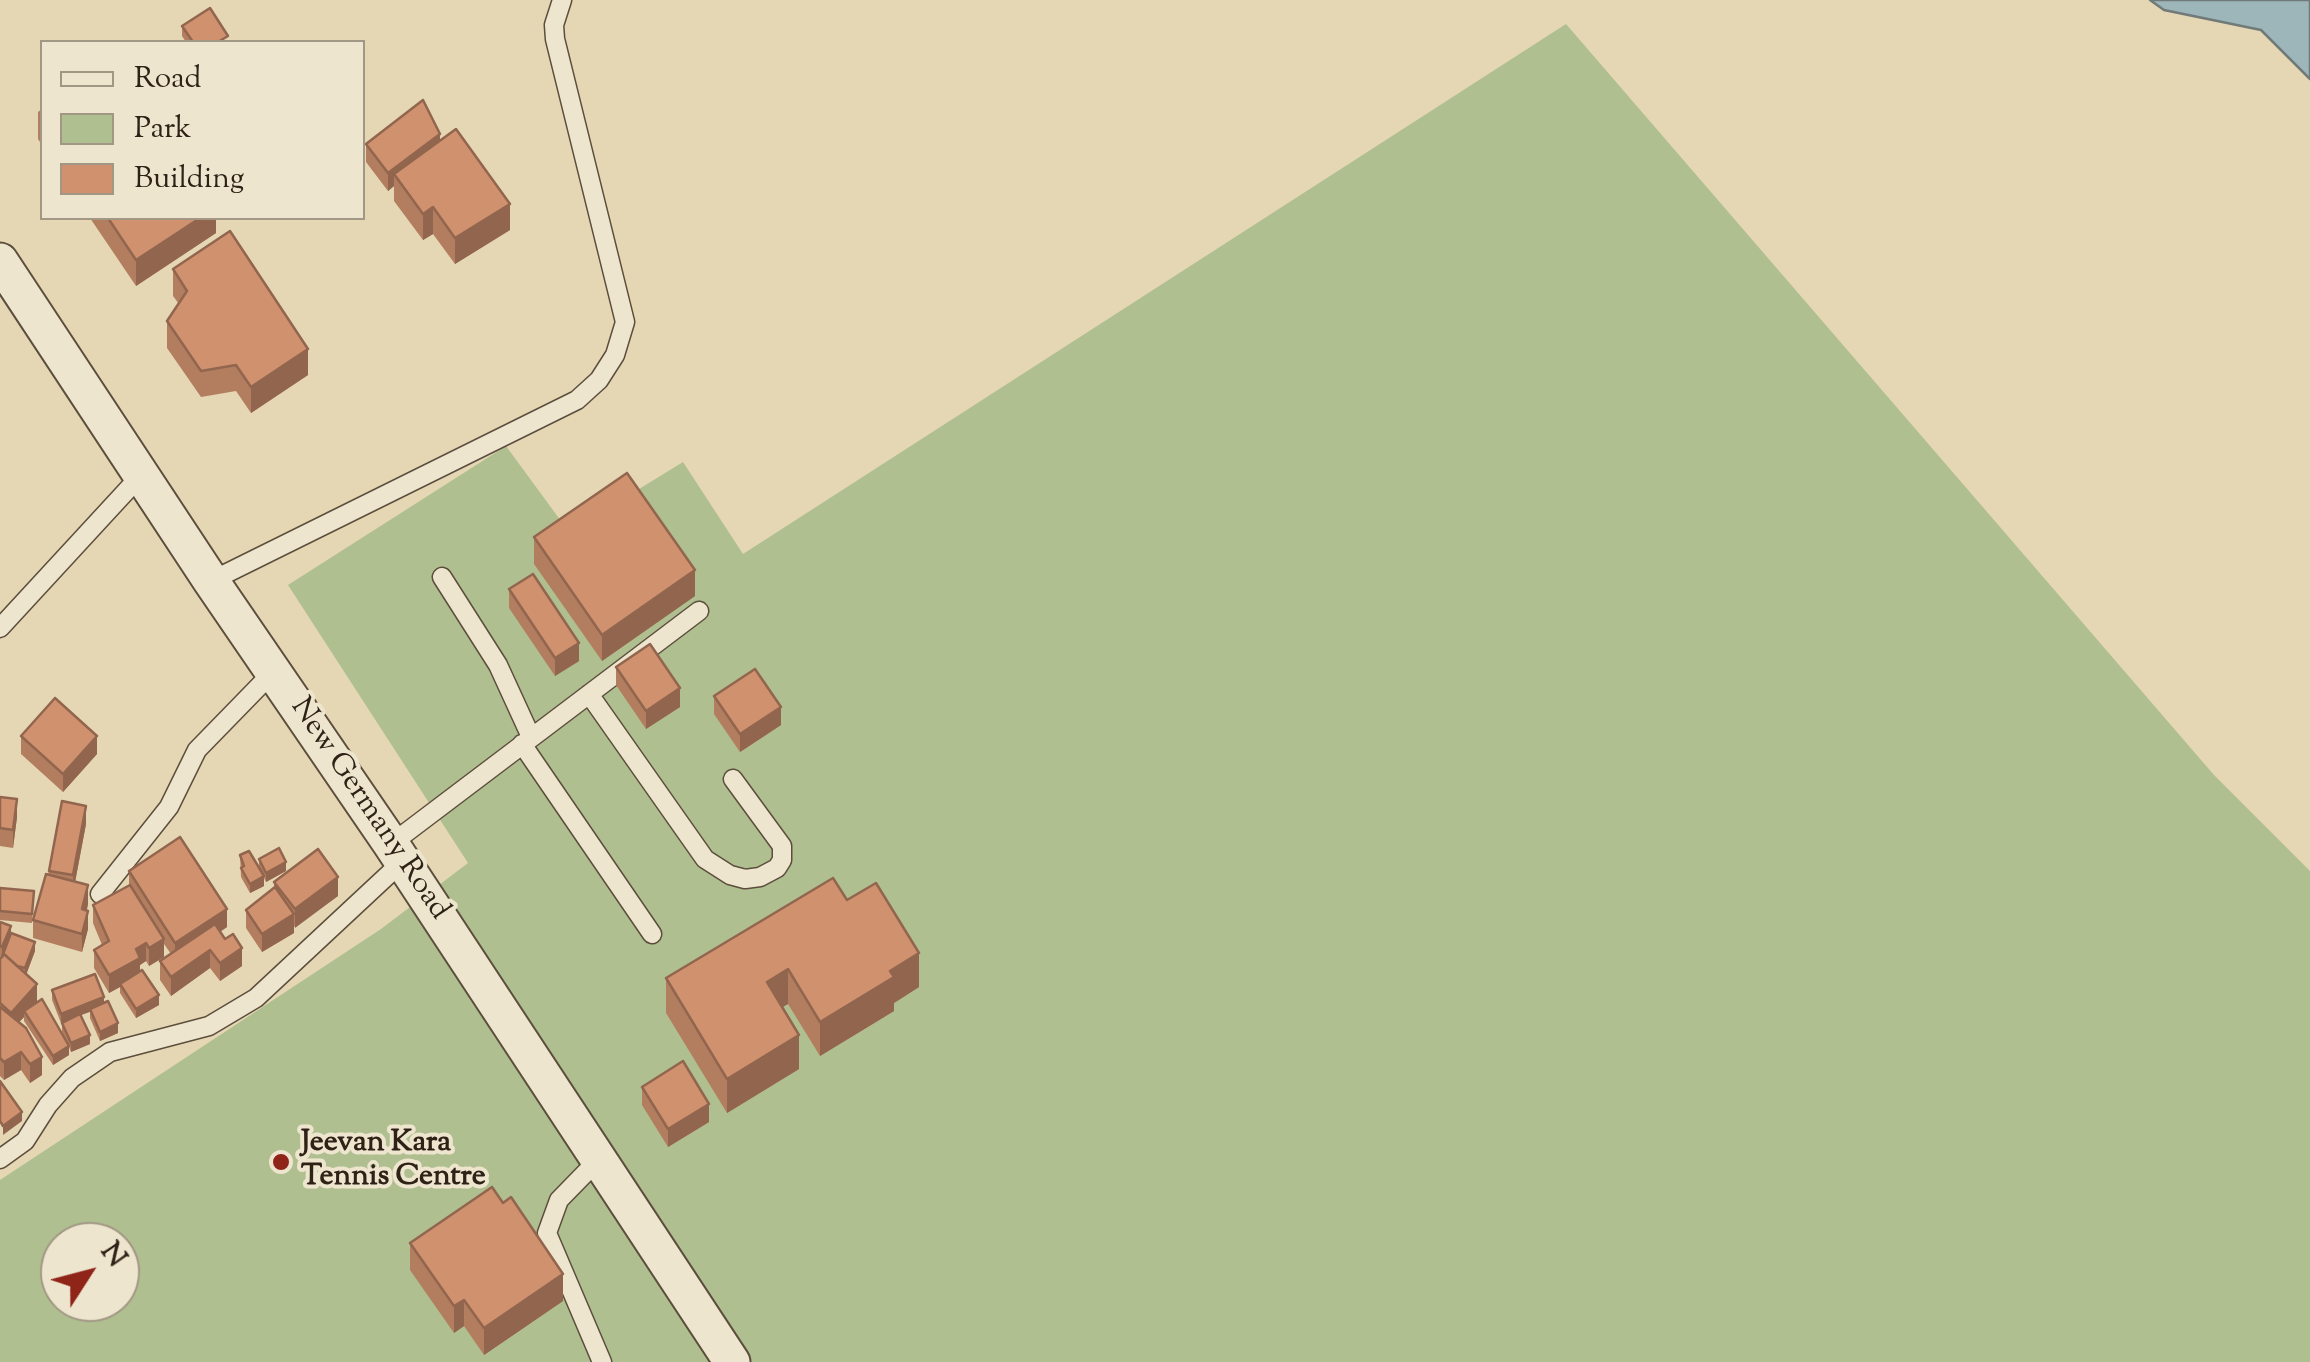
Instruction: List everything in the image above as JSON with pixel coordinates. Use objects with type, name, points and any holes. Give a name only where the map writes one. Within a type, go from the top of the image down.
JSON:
[{"type":"street","name":"New Germany Road","points":[[0,261],[397,852],[732,1362]]},
{"type":"lane","points":[[211,580],[576,400],[599,380],[615,355],[625,322],[556,38],[554,25],[562,0]]},
{"type":"lane","points":[[0,628],[142,474]]},
{"type":"lane","points":[[442,577],[498,665],[527,741],[652,934]]},
{"type":"lane","points":[[0,1159],[25,1141],[48,1105],[72,1078],[110,1052],[209,1026],[256,998],[397,852],[527,741],[698,611]]},
{"type":"lane","points":[[100,894],[169,807],[197,750],[274,671]]},
{"type":"lane","points":[[589,694],[705,859],[730,876],[760,877],[778,868],[782,846],[733,779]]},
{"type":"lane","points":[[599,1159],[560,1200],[546,1233],[602,1362]]},
{"type":"green space","points":[[1566,24],[2214,775],[2310,871],[2310,1362],[0,1362],[0,1180],[381,929],[468,863],[288,585],[506,446],[569,532],[683,462],[743,554]]},
{"type":"water","points":[[2150,0],[2310,0],[2310,79],[2261,30],[2164,10]]},
{"type":"building","points":[[210,8],[228,36],[221,40],[192,40],[182,26]]},
{"type":"building","points":[[423,100],[440,134],[388,173],[366,144]]},
{"type":"building","points":[[456,129],[510,204],[455,238],[433,207],[423,214],[394,174]]},
{"type":"building","points":[[109,220],[197,220],[136,260]]},
{"type":"building","points":[[230,231],[308,349],[251,387],[236,365],[201,371],[167,321],[187,291],[173,269]]},
{"type":"building","points":[[627,473],[695,570],[602,635],[534,537]]},
{"type":"building","points":[[533,574],[579,643],[555,658],[509,589]]},
{"type":"building","points":[[650,644],[680,688],[646,711],[616,667]]},
{"type":"building","points":[[755,669],[781,707],[740,734],[714,696]]},
{"type":"building","points":[[55,698],[97,736],[63,774],[21,736]]},
{"type":"building","points":[[0,797],[17,799],[13,830],[0,828]]},
{"type":"building","points":[[62,801],[86,806],[73,875],[49,871]]},
{"type":"building","points":[[180,837],[227,909],[175,943],[129,871]]},
{"type":"building","points":[[279,848],[286,862],[266,873],[259,859]]},
{"type":"building","points":[[318,849],[338,877],[295,909],[274,882]]},
{"type":"building","points":[[249,851],[264,876],[250,884],[241,868],[244,866],[240,855]]},
{"type":"building","points":[[46,874],[88,885],[82,909],[88,911],[82,934],[33,920]]},
{"type":"building","points":[[833,878],[847,900],[876,883],[919,953],[890,971],[894,977],[820,1022],[788,969],[767,982],[799,1035],[727,1079],[666,978]]},
{"type":"building","points":[[130,885],[164,939],[149,948],[146,943],[136,949],[140,958],[109,975],[94,950],[109,941],[93,905]]},
{"type":"building","points":[[275,887],[294,914],[262,934],[246,910]]},
{"type":"building","points":[[0,888],[34,891],[32,914],[0,911]]},
{"type":"building","points":[[0,922],[11,926],[2,947],[0,946]]},
{"type":"building","points":[[215,924],[225,939],[233,934],[242,948],[220,963],[210,950],[171,977],[160,961]]},
{"type":"building","points":[[11,933],[35,942],[25,968],[4,954],[2,957]]},
{"type":"building","points":[[4,954],[37,984],[11,1013],[0,1003],[0,959]]},
{"type":"building","points":[[142,970],[159,995],[136,1009],[120,984]]},
{"type":"building","points":[[95,974],[104,997],[61,1014],[52,990]]},
{"type":"building","points":[[42,999],[69,1046],[53,1056],[24,1011]]},
{"type":"building","points":[[108,1001],[118,1023],[100,1032],[90,1009]]},
{"type":"building","points":[[0,1007],[26,1028],[42,1057],[30,1064],[21,1052],[4,1062],[0,1058]]},
{"type":"building","points":[[80,1014],[90,1035],[71,1043],[62,1023]]},
{"type":"building","points":[[683,1061],[709,1104],[668,1129],[642,1087]]},
{"type":"building","points":[[0,1081],[22,1112],[3,1126],[0,1121]]},
{"type":"building","points":[[492,1187],[503,1203],[511,1197],[563,1274],[484,1328],[464,1300],[454,1306],[410,1243]]},
{"type":"place","name":"Jeevan Kara Tennis Centre","points":[[281,1162]]}]
